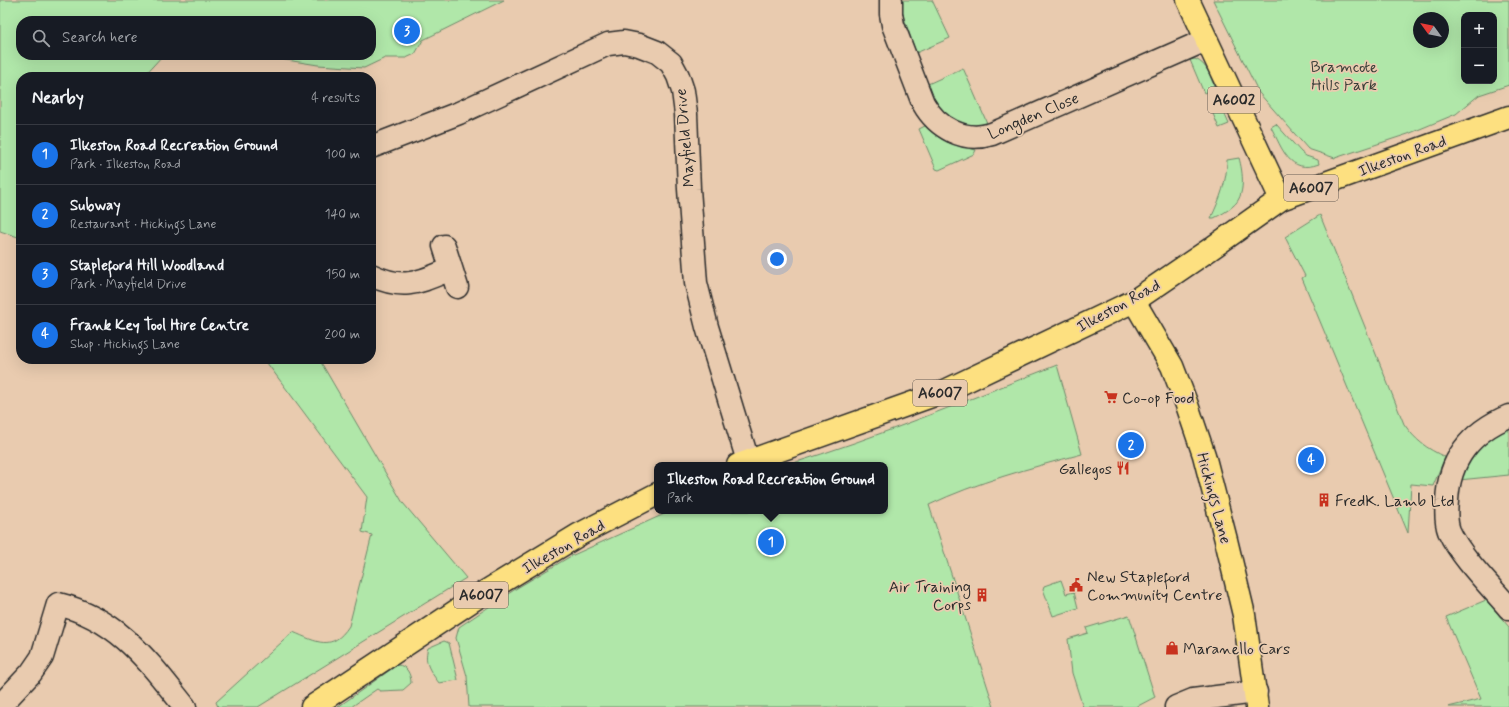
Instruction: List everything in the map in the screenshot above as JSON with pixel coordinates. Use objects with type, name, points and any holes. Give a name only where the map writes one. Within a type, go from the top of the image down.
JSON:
[{"type":"main road","name":"A6002","points":[[1188,0],[1281,199]]},
{"type":"main road","name":"Ilkeston Road","points":[[746,462],[943,392],[1134,301],[1210,250],[1281,199],[1509,117]]},
{"type":"main road","name":"Hickings Lane","points":[[1134,301],[1172,366],[1204,455],[1244,615],[1257,700]]},
{"type":"main road","name":"Ilkeston Road","points":[[312,707],[411,640],[492,588],[580,534],[654,496]]},
{"type":"street","name":"Longden Close","points":[[891,0],[893,25],[923,103],[928,112],[951,131],[970,137],[992,134],[1206,40]]},
{"type":"street","name":"Mayfield Drive","points":[[376,145],[459,113],[608,44],[624,42],[639,45],[656,52],[671,63],[678,76],[683,92],[696,283],[743,462]]},
{"type":"street","points":[[376,277],[384,281],[400,284],[454,278],[444,246]]},
{"type":"street","points":[[1509,416],[1497,421],[1476,437],[1458,457],[1448,485],[1446,513],[1449,530],[1461,551],[1509,608]]},
{"type":"street","points":[[0,706],[31,673],[42,657],[58,604],[74,608],[90,615],[121,635],[137,648],[185,707]]},
{"type":"street","points":[[1176,707],[1193,700],[1257,700]]},
{"type":"green space","points":[[0,0],[504,0],[423,40],[415,54],[406,58],[385,58],[364,68],[318,65],[286,60],[376,60],[376,16],[16,16],[16,60],[158,60],[148,72],[16,72],[16,236],[0,231]]},
{"type":"green space","points":[[902,0],[932,0],[950,38],[916,53],[902,12]]},
{"type":"green space","name":"Bramcote Hills Park","points":[[1213,0],[1509,0],[1509,85],[1479,95],[1456,114],[1408,134],[1335,158],[1308,149],[1259,93]]},
{"type":"green space","points":[[1195,59],[1206,67],[1215,88],[1204,93],[1190,60]]},
{"type":"green space","points":[[963,68],[987,123],[968,125],[956,121],[941,110],[932,94],[928,84]]},
{"type":"green space","points":[[1221,106],[1229,124],[1219,128],[1211,109]]},
{"type":"green space","points":[[1276,124],[1301,152],[1306,156],[1318,160],[1319,164],[1300,166],[1288,158],[1271,127]]},
{"type":"green space","points":[[925,126],[943,140],[961,147],[976,150],[974,154],[939,170],[936,169],[919,129]]},
{"type":"green space","points":[[1239,158],[1242,170],[1242,190],[1240,196],[1237,202],[1229,210],[1214,218],[1211,218],[1222,190],[1226,175],[1227,160]]},
{"type":"green space","points":[[1320,215],[1404,424],[1422,444],[1445,457],[1433,486],[1411,484],[1408,533],[1302,278],[1305,276],[1285,237]]},
{"type":"green space","points":[[268,364],[322,364],[403,503],[466,578],[258,707],[218,707],[216,702],[293,632],[309,639],[330,642],[343,634],[349,626],[372,535],[362,532],[367,497]]},
{"type":"green space","points":[[1057,365],[1082,454],[985,482],[929,505],[994,707],[469,707],[467,676],[456,638],[459,627],[517,588],[571,556],[664,514],[888,514],[888,462],[796,462],[956,405]]},
{"type":"green space","points":[[1509,426],[1509,475],[1459,480],[1476,445]]},
{"type":"green space","points":[[1061,580],[1066,594],[1074,592],[1078,608],[1053,616],[1043,589],[1044,586]]},
{"type":"green space","points":[[1486,600],[1509,627],[1509,704],[1506,707],[1448,707],[1481,699],[1446,617]]},
{"type":"green space","points":[[1129,615],[1155,697],[1136,707],[1083,707],[1072,673],[1068,639],[1088,633],[1086,628]]},
{"type":"green space","points":[[444,641],[449,643],[458,680],[439,683],[433,675],[426,658],[428,648]]},
{"type":"green space","points":[[397,665],[400,665],[406,669],[410,677],[411,683],[403,690],[380,691],[377,689],[351,707],[338,707]]},
{"type":"place","name":"Stapleford Hill Woodland","points":[[407,31]]},
{"type":"place","name":"Co-op Food","points":[[1111,397]]},
{"type":"place","name":"Subway","points":[[1131,445]]},
{"type":"place","name":"Frank Key Tool Hire Centre","points":[[1311,460]]},
{"type":"place","name":"Gallegos","points":[[1123,468]]},
{"type":"place","name":"FredK. Lamb Ltd","points":[[1324,500]]},
{"type":"place","name":"Ilkeston Road Recreation Ground","points":[[771,542]]},
{"type":"place","name":"New Stapleford Community Centre","points":[[1076,585]]},
{"type":"place","name":"Air Training Corps","points":[[982,595]]},
{"type":"place","name":"Maranello Cars","points":[[1172,648]]}]
